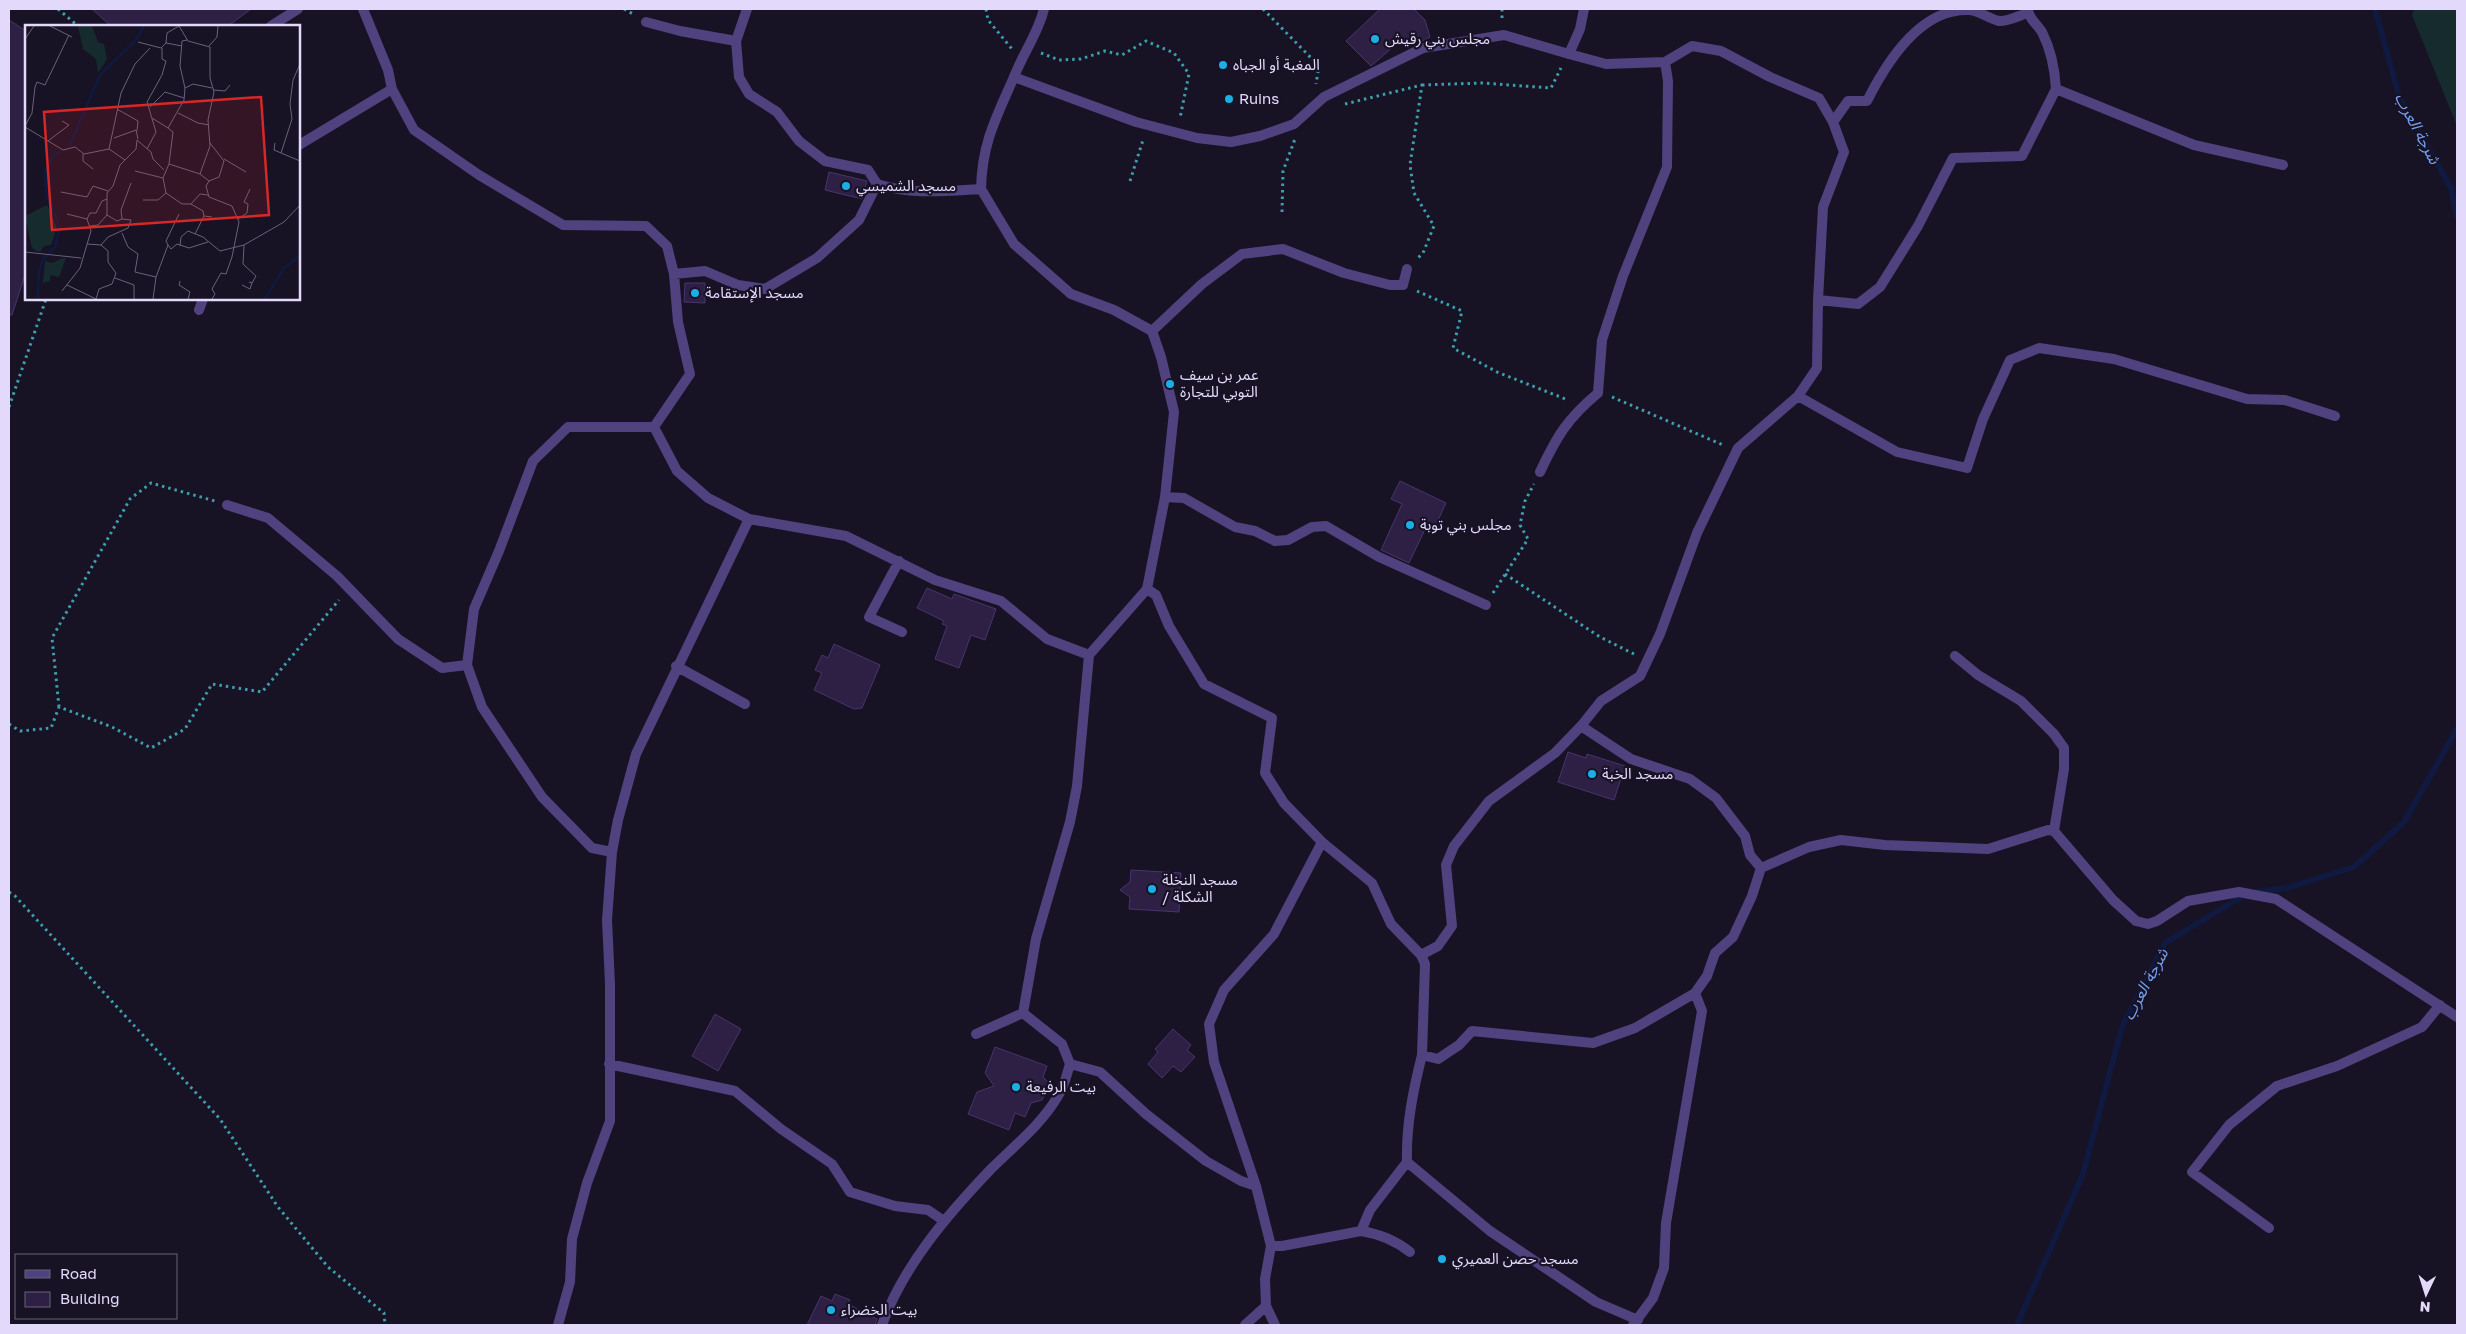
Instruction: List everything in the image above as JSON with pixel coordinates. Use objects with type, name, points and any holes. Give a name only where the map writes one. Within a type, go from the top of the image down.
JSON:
[{"type":"street","points":[[273,25],[298,9]]},
{"type":"street","points":[[363,9],[388,70],[392,89],[414,130],[479,175],[563,225],[646,226],[667,246],[674,274],[678,322],[690,374],[654,427]]},
{"type":"street","points":[[747,9],[736,41],[739,78],[749,94],[777,112],[799,142],[825,161],[868,170],[877,184],[893,189],[916,192],[981,190]]},
{"type":"street","points":[[1023,1013],[1036,939],[1070,822],[1077,786],[1089,655],[1147,589],[1165,497],[1174,412],[1152,331],[1114,310],[1071,294],[1014,244],[981,190],[981,170],[988,135],[1020,60],[1029,49],[1040,25],[1044,9]]},
{"type":"street","points":[[1569,54],[1580,29],[1584,9]]},
{"type":"street","points":[[1818,300],[1858,304],[1880,287],[1918,226],[1953,158],[2022,156],[2056,89],[2055,67],[2042,32],[2028,11],[2000,21],[1971,10],[1939,15],[1905,42],[1883,70],[1867,101],[1848,101],[1833,122]]},
{"type":"street","points":[[646,22],[680,31],[736,41]]},
{"type":"street","points":[[1014,77],[1083,104],[1148,125],[1175,133],[1231,142],[1260,136],[1294,124],[1314,104],[1422,48],[1504,35],[1606,64],[1665,62],[1692,46],[1721,51],[1770,77],[1819,98],[1833,122],[1844,152],[1823,207],[1818,300],[1817,368],[1798,396],[1738,448],[1697,533],[1660,634],[1640,676],[1601,701],[1581,726],[1555,753],[1489,801],[1454,846],[1446,866],[1452,926],[1438,946],[1421,955]]},
{"type":"street","points":[[1540,472],[1558,434],[1583,406],[1598,393],[1602,340],[1623,276],[1667,167],[1668,81],[1665,62]]},
{"type":"street","points":[[300,145],[392,89]]},
{"type":"street","points":[[2056,89],[2194,145],[2283,165]]},
{"type":"street","points":[[674,274],[705,271],[738,285],[765,289],[817,258],[859,220],[877,184]]},
{"type":"street","points":[[1152,331],[1202,284],[1242,254],[1283,249],[1344,273],[1390,284],[1403,285],[1407,270]]},
{"type":"street","points":[[198,310],[203,300]]},
{"type":"street","points":[[1798,396],[1897,452],[1967,468],[1983,419],[2010,360],[2040,348],[2114,359],[2247,399],[2285,400],[2335,416]]},
{"type":"street","points":[[612,852],[592,848],[542,797],[482,707],[467,665],[474,609],[533,461],[568,427],[654,427]]},
{"type":"street","points":[[654,427],[678,471],[708,498],[749,519],[846,536],[934,580],[1001,602],[1047,639],[1089,655]]},
{"type":"street","points":[[1165,497],[1184,498],[1235,527],[1256,531],[1275,541],[1288,540],[1312,527],[1326,526],[1379,557],[1486,605]]},
{"type":"street","points":[[227,505],[268,518],[349,588],[398,639],[442,668],[467,665]]},
{"type":"street","points":[[558,1325],[570,1282],[572,1240],[587,1183],[610,1121],[610,984],[607,920],[612,852],[618,820],[636,754],[676,666],[749,519]]},
{"type":"street","points":[[899,561],[868,617],[902,632]]},
{"type":"street","points":[[1147,589],[1156,595],[1169,626],[1204,684],[1272,718],[1265,773],[1284,803],[1322,842],[1372,883],[1391,924],[1421,955],[1425,964],[1422,1055],[1411,1100],[1406,1145],[1407,1162],[1370,1210],[1361,1231]]},
{"type":"street","points":[[1955,656],[1978,675],[2021,701],[2054,734],[2064,748],[2064,768],[2054,831]]},
{"type":"street","points":[[676,666],[745,704]]},
{"type":"street","points":[[1581,726],[1631,759],[1690,779],[1716,798],[1745,836],[1750,855],[1761,868]]},
{"type":"street","points":[[1422,1055],[1438,1059],[1458,1045],[1472,1031],[1593,1043],[1635,1028],[1695,993],[1707,976],[1714,953],[1733,937],[1752,896],[1761,868],[1810,847],[1841,840],[1885,845],[1988,849],[2048,830],[2054,831],[2113,900],[2136,921],[2148,924],[2157,921],[2188,901],[2240,892],[2276,899],[2457,1016]]},
{"type":"street","points":[[1275,1325],[1266,1306],[1265,1279],[1271,1246],[1256,1186],[1214,1062],[1209,1024],[1224,990],[1274,934],[1322,842]]},
{"type":"street","points":[[1407,1162],[1490,1231],[1596,1302],[1635,1322],[1653,1298],[1664,1268],[1666,1223],[1702,1011],[1695,993]]},
{"type":"street","points":[[2269,1228],[2192,1172],[2229,1125],[2277,1086],[2337,1066],[2422,1027],[2440,1005]]},
{"type":"street","points":[[976,1034],[1023,1013]]},
{"type":"street","points":[[882,1325],[913,1265],[944,1221],[991,1169],[1028,1134],[1059,1096],[1070,1064],[1062,1044],[1023,1013]]},
{"type":"street","points":[[609,1064],[735,1091],[781,1129],[832,1164],[850,1192],[895,1206],[928,1210],[944,1221]]},
{"type":"street","points":[[1070,1064],[1100,1072],[1146,1114],[1206,1161],[1241,1181],[1256,1186]]},
{"type":"street","points":[[1271,1246],[1282,1246],[1361,1231],[1375,1233],[1397,1242],[1410,1252]]},
{"type":"street","points":[[1246,1325],[1266,1306]]},
{"type":"path","points":[[58,9],[77,25]]},
{"type":"path","points":[[986,9],[988,20],[1020,60]]},
{"type":"path","points":[[1263,9],[1319,66],[1314,104]]},
{"type":"path","points":[[1029,49],[1059,60],[1073,60],[1106,51],[1122,56],[1146,41],[1174,53],[1189,74],[1175,133]]},
{"type":"path","points":[[1331,94],[1339,104],[1352,104],[1422,85],[1482,83],[1551,88],[1569,54]]},
{"type":"path","points":[[1407,270],[1423,253],[1434,226],[1414,194],[1410,165],[1422,85]]},
{"type":"path","points":[[1282,212],[1283,171],[1296,135],[1294,124]]},
{"type":"path","points":[[1130,180],[1148,125]]},
{"type":"path","points":[[1403,285],[1462,311],[1454,348],[1497,372],[1583,406]]},
{"type":"path","points":[[9,407],[46,300]]},
{"type":"path","points":[[1598,393],[1621,400],[1717,444],[1738,448]]},
{"type":"path","points":[[1486,605],[1528,539],[1520,525],[1526,501],[1540,472]]},
{"type":"path","points":[[9,724],[20,732],[51,728],[59,707],[52,638],[130,499],[151,483],[227,505]]},
{"type":"path","points":[[1505,574],[1600,637],[1647,661]]},
{"type":"path","points":[[59,707],[112,727],[151,748],[185,729],[212,684],[262,692],[349,588]]},
{"type":"path","points":[[9,892],[15,896],[220,1119],[278,1208],[328,1267],[384,1314],[385,1325]]},
{"type":"green space","points":[[2414,9],[2457,9],[2457,126],[2412,15]]},
{"type":"building","points":[[92,9],[251,9],[229,25],[110,25]]},
{"type":"building","name":"مجلس بني رقيش","points":[[1380,9],[1414,9],[1425,20],[1430,37],[1420,42],[1401,40],[1371,66],[1346,41]]},
{"type":"building","points":[[9,20],[25,30],[25,275],[12,315],[9,315]]},
{"type":"building","name":"مسجد الشميسي","points":[[829,172],[867,181],[862,199],[825,190]]},
{"type":"building","name":"مسجد الإستقامة","points":[[685,283],[705,283],[705,303],[684,302]]},
{"type":"building","name":"مجلس بني توبة","points":[[1400,481],[1446,503],[1435,527],[1428,523],[1409,563],[1381,550],[1402,504],[1391,499]]},
{"type":"building","points":[[927,588],[952,599],[954,594],[996,609],[985,640],[971,635],[959,668],[935,659],[947,626],[942,624],[944,621],[917,608]]},
{"type":"building","points":[[834,644],[880,665],[862,708],[854,709],[814,690],[822,673],[815,670],[822,655],[828,658]]},
{"type":"building","name":"مسجد الخبة","points":[[1568,752],[1586,758],[1587,754],[1625,766],[1614,800],[1558,782]]},
{"type":"building","name":"مسجد النخلة / الشكلة","points":[[1131,870],[1181,873],[1179,912],[1129,909],[1130,897],[1120,890],[1130,882]]},
{"type":"building","points":[[715,1014],[741,1029],[718,1071],[692,1056]]},
{"type":"building","points":[[1173,1029],[1191,1045],[1187,1050],[1195,1057],[1181,1072],[1173,1066],[1162,1078],[1148,1064],[1158,1052],[1155,1049]]},
{"type":"building","name":"بيت الرفيعة","points":[[995,1047],[1047,1066],[1043,1077],[1050,1084],[1042,1100],[1031,1103],[1025,1117],[1015,1113],[1009,1130],[968,1114],[977,1092],[994,1086],[985,1073]]},
{"type":"building","name":"بيت الخضراء","points":[[835,1294],[850,1300],[848,1304],[877,1319],[875,1325],[807,1325],[821,1296],[832,1301]]},
{"type":"waterway","name":"شرجة العرب","points":[[2375,9],[2399,96],[2451,188],[2457,216]]},
{"type":"waterway","name":"شرجة العرب","points":[[2256,892],[2287,888],[2354,867],[2404,822],[2457,729]]},
{"type":"waterway","name":"شرجة العرب","points":[[2017,1325],[2083,1174],[2122,1027],[2165,943],[2246,894]]},
{"type":"place","name":"مجلس بني رقيش","points":[[1375,39]]},
{"type":"place","name":"المغبة أو الجباه","points":[[1223,65]]},
{"type":"place","name":"Ruins","points":[[1229,99]]},
{"type":"place","name":"مسجد الشميسي","points":[[846,186]]},
{"type":"place","name":"مسجد الإستقامة","points":[[695,293]]},
{"type":"place","name":"عمر بن سيف التوبي للتجارة","points":[[1170,384]]},
{"type":"place","name":"مجلس بني توبة","points":[[1410,525]]},
{"type":"place","name":"مسجد الخبة","points":[[1592,774]]},
{"type":"place","name":"مسجد النخلة / الشكلة","points":[[1152,889]]},
{"type":"place","name":"بيت الرفيعة","points":[[1016,1087]]},
{"type":"place","name":"مسجد حصن العميري","points":[[1442,1259]]},
{"type":"place","name":"بيت الخضراء","points":[[831,1310]]}]
